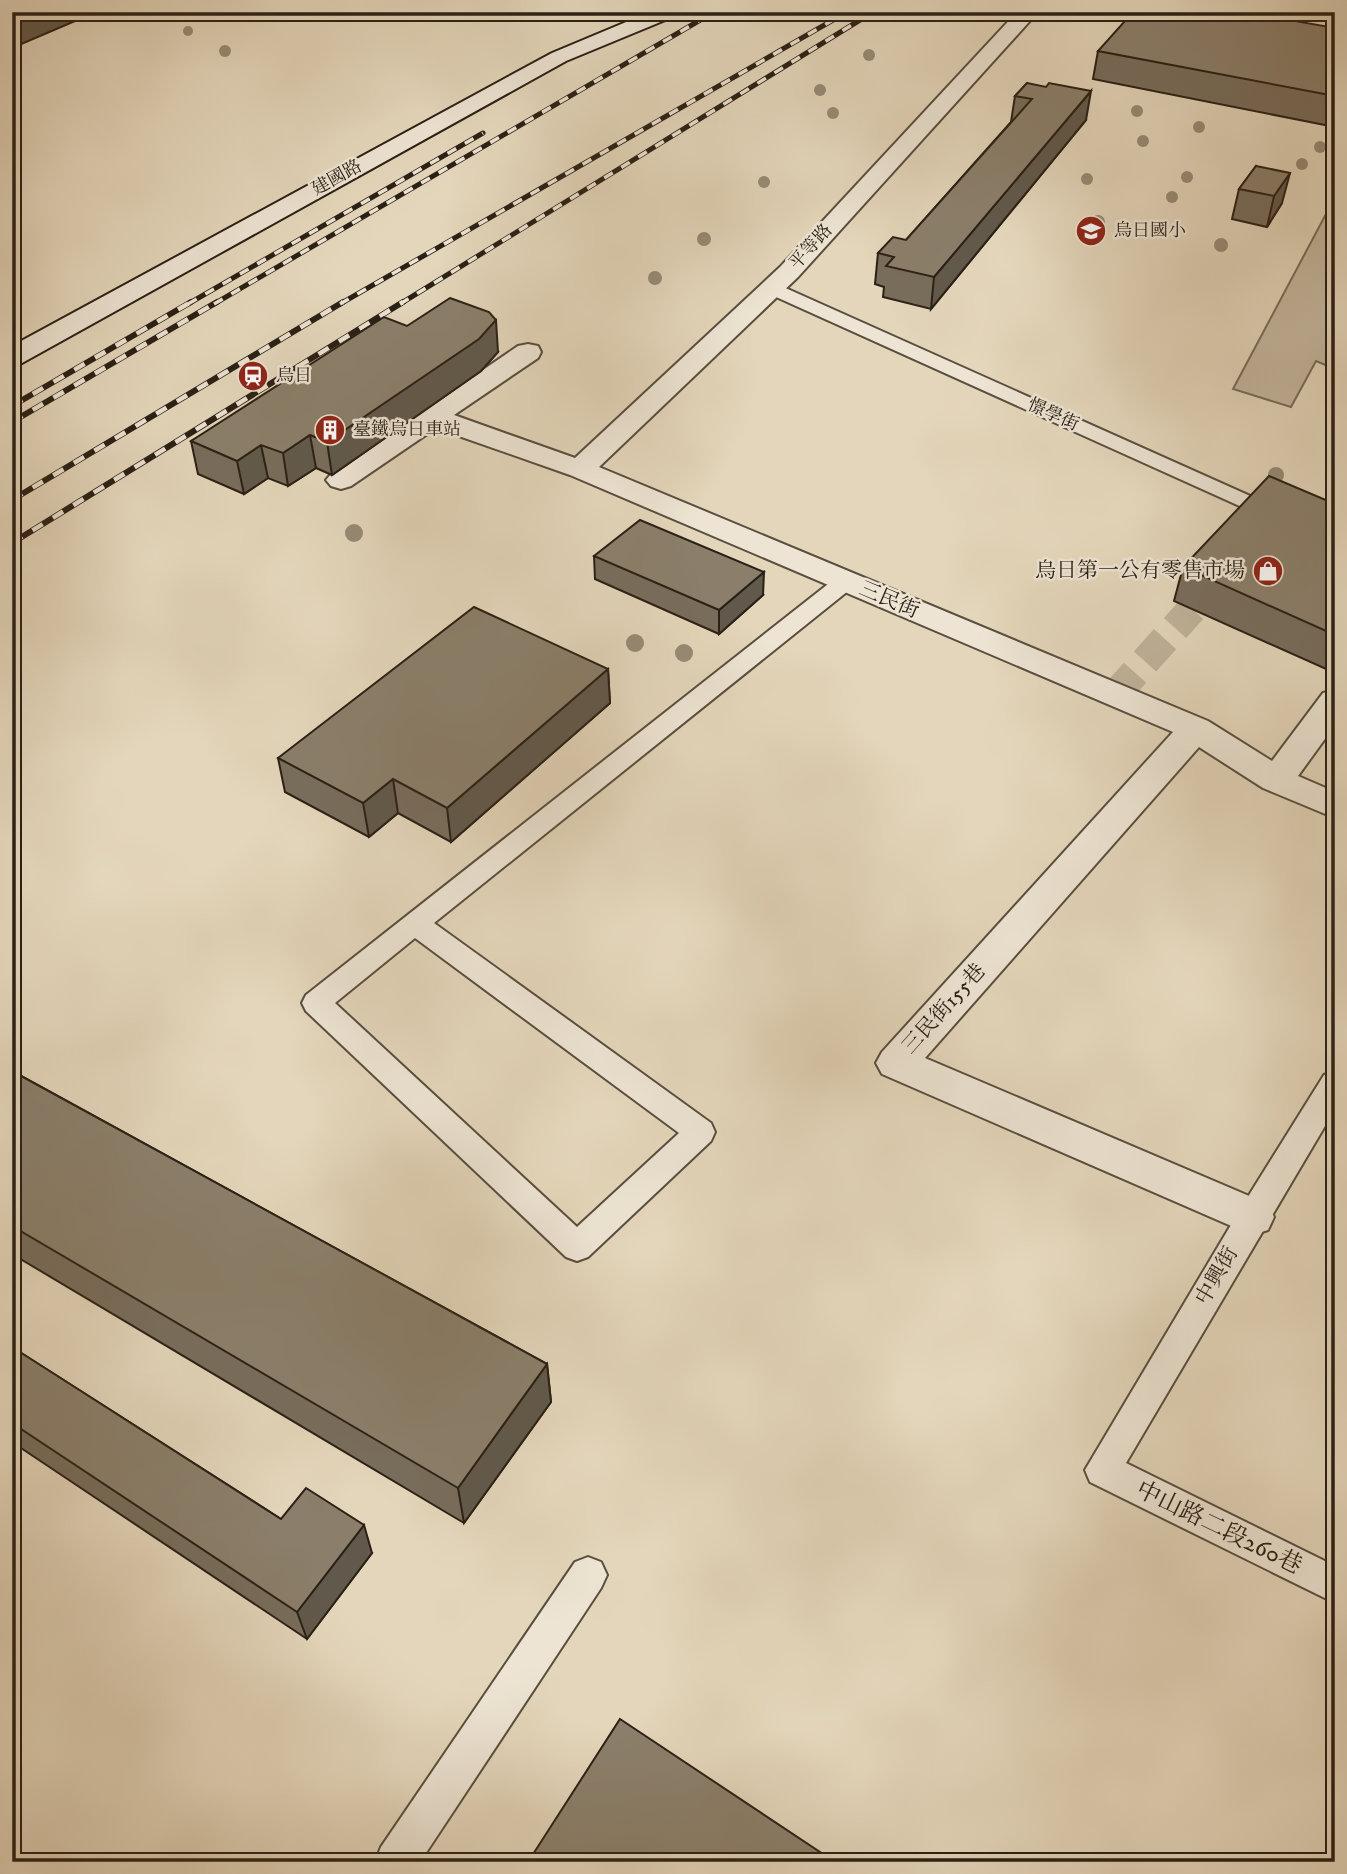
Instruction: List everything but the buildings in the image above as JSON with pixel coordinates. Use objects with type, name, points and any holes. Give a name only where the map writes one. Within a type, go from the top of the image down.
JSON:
[{"type":"street","name":"建國路","points":[[12,357],[548,62],[668,12]]},
{"type":"street","name":"平等路","points":[[580,469],[772,288],[933,118],[1028,12]]},
{"type":"street","points":[[452,90],[562,31]]},
{"type":"street","points":[[341,480],[528,352]]},
{"type":"street","name":"三民街","points":[[432,417],[580,469],[1196,729],[1276,780],[1335,806]]},
{"type":"street","points":[[1276,780],[1335,701]]},
{"type":"street","name":"三民街155巷","points":[[1196,729],[896,1063],[1252,1217]]},
{"type":"lane","name":"憬學街","points":[[772,288],[1250,519],[1335,542]]},
{"type":"lane","points":[[415,923],[700,1132],[577,1247],[316,1003],[415,923],[845,582]]},
{"type":"lane","name":"中興街","points":[[1103,1470],[1252,1217],[1335,1083]]},
{"type":"lane","name":"中山路二段260巷","points":[[1103,1470],[1335,1585]]},
{"type":"lane","points":[[396,1862],[589,1575]]},
{"type":"shaded area","points":[[1335,197],[1335,369],[1316,361],[1291,407],[1233,389]]},
{"type":"tunnel","points":[[1115,695],[1192,609]]},
{"type":"railway","points":[[214,304],[714,12]]},
{"type":"railway","points":[[340,304],[847,12]]},
{"type":"railway","points":[[400,304],[873,12]]},
{"type":"railway","points":[[188,304],[483,133]]},
{"type":"railway","points":[[12,406],[191,302]]},
{"type":"railway","points":[[12,422],[217,302]]},
{"type":"railway","points":[[12,500],[343,302]]},
{"type":"railway","points":[[12,543],[403,302]]},
{"type":"place","name":"烏日國小","points":[[1091,231]]},
{"type":"place","name":"烏日","points":[[253,376]]},
{"type":"place","name":"臺鐵烏日車站","points":[[330,430]]},
{"type":"place","name":"烏日第一公有零售市場","points":[[1268,571]]}]
